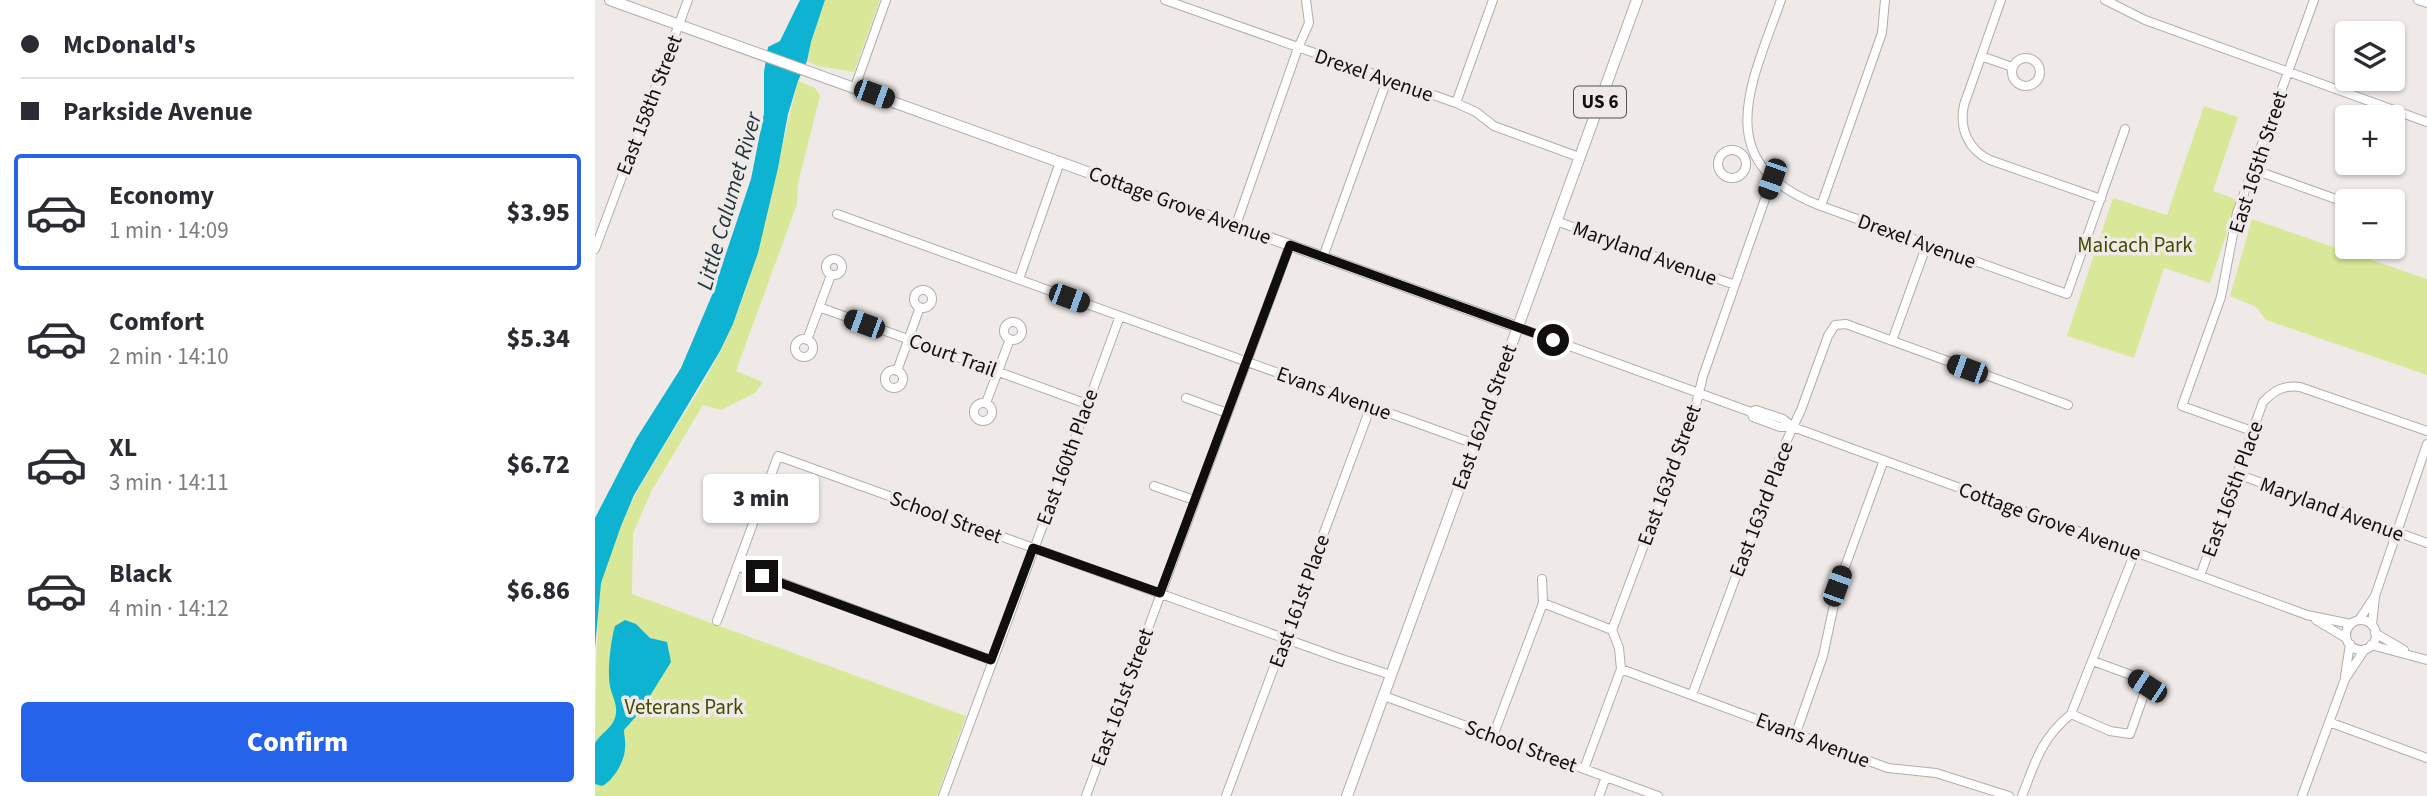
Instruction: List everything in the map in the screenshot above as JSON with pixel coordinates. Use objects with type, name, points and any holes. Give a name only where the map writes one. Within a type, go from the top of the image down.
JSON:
[{"type":"main road","name":"Cottage Grove Avenue","points":[[610,0],[1517,327]]},
{"type":"main road","name":"East 162nd Street","points":[[1347,796],[1637,0]]},
{"type":"street","name":"East 158th Street","points":[[595,249],[599,227],[688,0]]},
{"type":"street","points":[[855,87],[886,0]]},
{"type":"street","name":"Drexel Avenue","points":[[1165,0],[1456,103],[1476,112],[1494,126],[1580,157]]},
{"type":"street","points":[[1236,225],[1309,23],[1306,0]]},
{"type":"street","points":[[1456,103],[1493,0]]},
{"type":"street","points":[[1745,159],[1755,154],[1748,131],[1747,103],[1781,0]]},
{"type":"street","points":[[1821,206],[1882,33],[1885,0]]},
{"type":"street","points":[[2001,0],[1962,114],[1966,135],[1981,156],[2101,199],[2126,129]]},
{"type":"street","points":[[2105,0],[2145,20],[2427,122]]},
{"type":"street","name":"East 165th Street","points":[[2252,431],[2182,406],[2221,298],[2237,212],[2314,0]]},
{"type":"street","points":[[2417,0],[2427,4]]},
{"type":"street","points":[[1981,56],[2012,67]]},
{"type":"street","points":[[1323,257],[1387,80]]},
{"type":"street","name":"Drexel Avenue","points":[[1755,154],[1772,179],[1794,195],[2067,294],[2101,199]]},
{"type":"street","points":[[1019,279],[1060,162]]},
{"type":"street","points":[[2252,169],[2335,199]]},
{"type":"street","name":"East 163rd Street","points":[[1612,629],[1695,409],[1703,376],[1772,179]]},
{"type":"street","name":"Evans Avenue","points":[[837,214],[1475,444]]},
{"type":"street","name":"Maryland Avenue","points":[[1556,221],[1735,285]]},
{"type":"street","points":[[1927,244],[1892,341],[2068,405]]},
{"type":"street","name":"East 161st Street","points":[[1086,796],[1290,245]]},
{"type":"street","points":[[807,340],[831,275]]},
{"type":"street","name":"Court Trail","points":[[819,307],[1087,404]]},
{"type":"street","points":[[897,371],[920,307]]},
{"type":"street","name":"East 160th Place","points":[[943,796],[1120,316]]},
{"type":"street","name":"East 163rd Place","points":[[1692,695],[1784,444],[1828,336],[1835,325],[1846,324],[1892,341]]},
{"type":"street","name":"Cottage Grove Avenue","points":[[1517,327],[1751,412],[1756,410],[1783,419],[1793,427],[2307,615],[2355,622]]},
{"type":"street","points":[[986,403],[1010,339]]},
{"type":"street","name":"East 165th Place","points":[[2200,576],[2263,402],[2274,391],[2288,386],[2300,387],[2427,431]]},
{"type":"street","points":[[1186,398],[1227,412]]},
{"type":"street","name":"East 161st Place","points":[[1226,796],[1371,406]]},
{"type":"street","points":[[2302,796],[2345,679],[2368,647],[2373,629],[2375,596],[2427,444]]},
{"type":"street","name":"School Street","points":[[737,566],[778,456],[1391,674]]},
{"type":"street","points":[[1796,733],[1823,656],[1837,586],[1884,460]]},
{"type":"street","name":"Maryland Avenue","points":[[2237,474],[2427,543]]},
{"type":"street","points":[[1154,486],[1194,500]]},
{"type":"street","points":[[2022,796],[2041,747],[2055,728],[2071,715],[2135,552]]},
{"type":"street","points":[[717,621],[737,566],[991,660]]},
{"type":"street","points":[[1493,736],[1543,603],[1542,579]]},
{"type":"street","points":[[2345,679],[2347,630],[2375,596]]},
{"type":"street","points":[[1543,603],[1612,629],[1619,648],[1621,669],[1584,769]]},
{"type":"street","name":"Cottage Grove Avenue","points":[[2307,615],[2348,641]]},
{"type":"street","points":[[2355,622],[2373,629],[2410,654]]},
{"type":"street","points":[[2348,641],[2357,649],[2368,647],[2410,654],[2427,660]]},
{"type":"street","points":[[2071,715],[2110,731],[2130,734],[2147,686],[2131,676],[2093,661]]},
{"type":"street","name":"Evans Avenue","points":[[1621,669],[1888,768],[1936,773],[2009,796]]},
{"type":"street","name":"School Street","points":[[1384,696],[1658,796]]},
{"type":"street","points":[[2329,722],[2427,758]]},
{"type":"street","points":[[1599,796],[1606,777]]},
{"type":"green space","points":[[825,0],[880,0],[854,72],[817,66],[807,61]]},
{"type":"green space","name":"Veterans Park","points":[[798,81],[815,88],[820,96],[798,183],[797,204],[736,371],[763,382],[755,393],[721,410],[703,405],[652,490],[633,533],[632,594],[966,716],[937,796],[595,796],[596,665],[601,579],[611,548],[638,489],[706,378],[735,318],[757,251]]},
{"type":"green space","name":"Maicach Park","points":[[2204,106],[2238,117],[2213,191],[2238,200],[2210,283],[2164,268],[2134,358],[2067,336],[2113,198],[2167,215]]},
{"type":"green space","name":"Maicach Park","points":[[2252,219],[2335,247],[2335,259],[2369,259],[2427,279],[2427,375],[2266,320],[2256,307],[2230,296]]},
{"type":"water","points":[[800,0],[825,0],[788,114],[758,253],[733,324],[720,351],[634,495],[621,526],[601,583],[595,648],[595,518],[636,439],[681,368],[712,295],[751,179],[764,113],[764,72],[768,47],[780,41]]},
{"type":"water","points":[[625,620],[636,624],[650,638],[667,642],[671,662],[640,712],[624,730],[623,759],[614,775],[602,786],[595,784],[595,743],[611,725],[616,714],[609,680],[610,656],[615,626]]},
{"type":"route","points":[[762,576],[991,660],[1033,548],[1160,593],[1290,245],[1553,340]]},
{"type":"water label","name":"Little Calumet River","points":[[729,201]]}]
